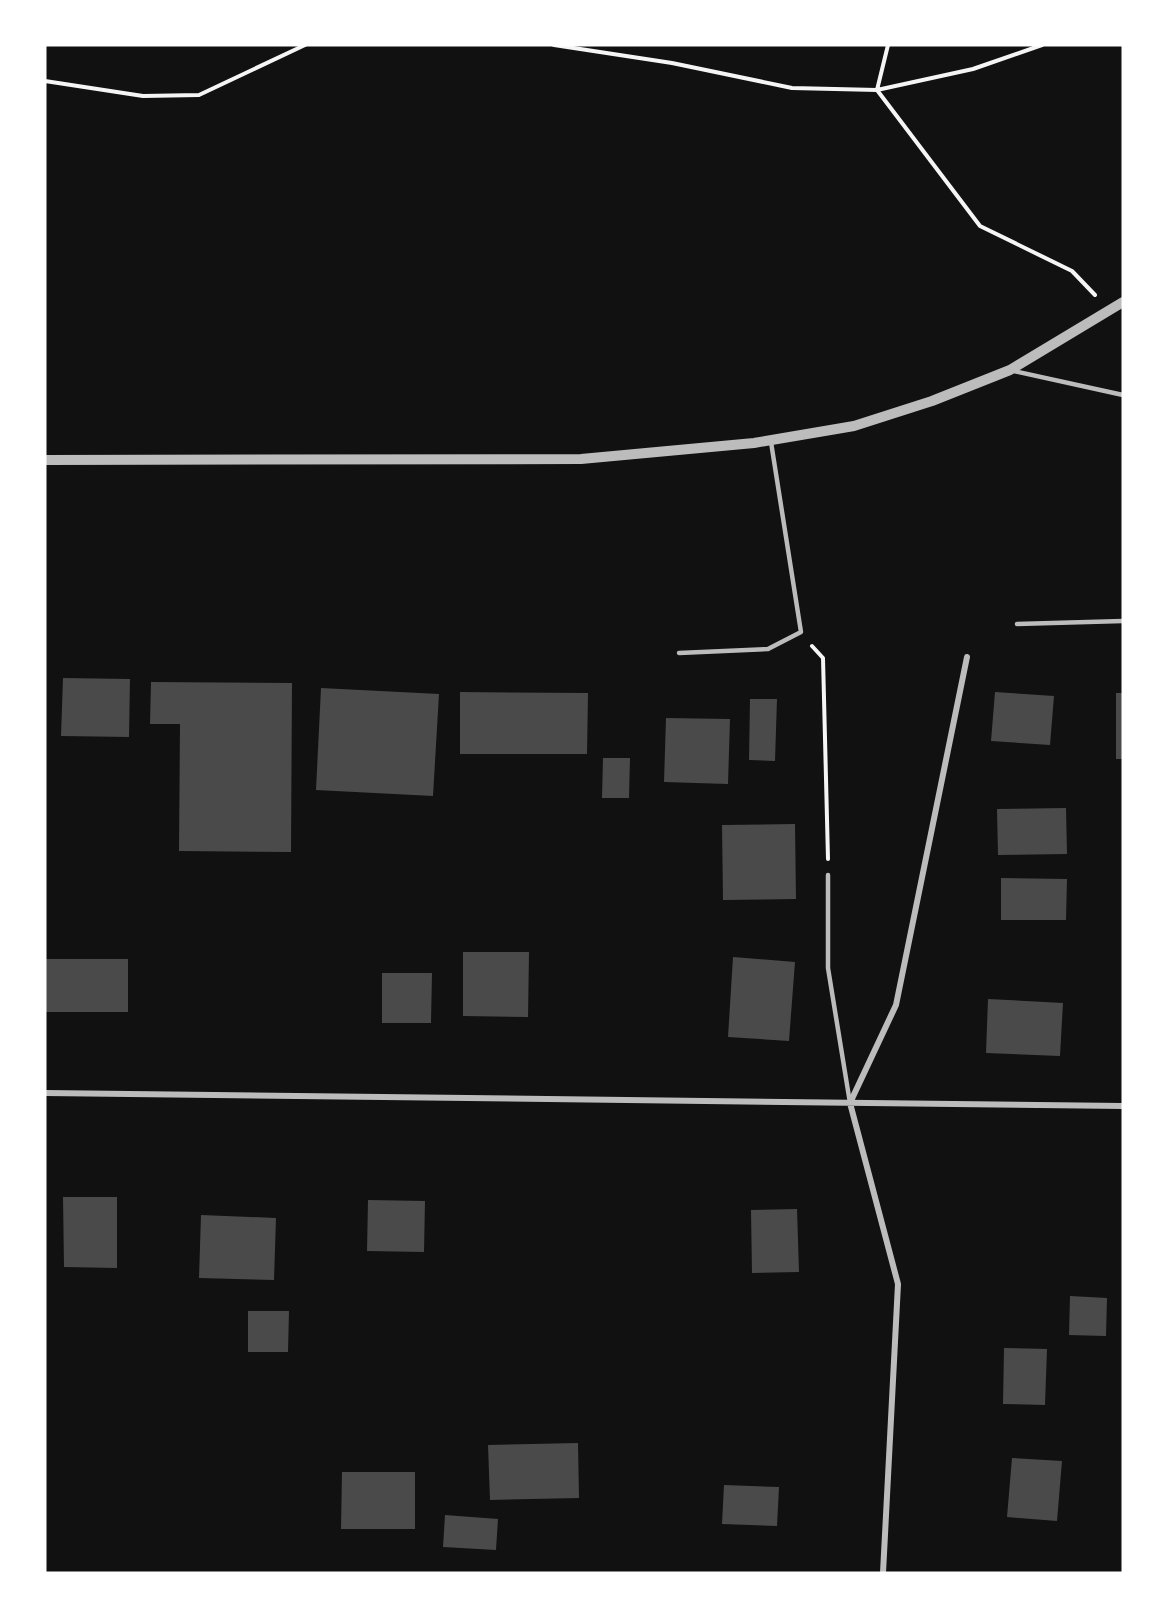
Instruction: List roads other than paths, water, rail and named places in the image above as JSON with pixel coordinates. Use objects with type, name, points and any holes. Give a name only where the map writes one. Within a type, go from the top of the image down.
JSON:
[{"type":"street","points":[[45,460],[581,459],[754,443],[854,426],[932,401],[1010,370],[1123,302]]},
{"type":"street","points":[[883,1573],[898,1284],[850,1103],[896,1005],[967,657]]},
{"type":"street","points":[[45,1093],[1123,1106]]},
{"type":"lane","points":[[1010,370],[1123,395]]},
{"type":"lane","points":[[679,652],[768,649],[801,632],[770,440]]},
{"type":"lane","points":[[1017,624],[1123,621]]},
{"type":"lane","points":[[828,875],[828,968],[850,1103]]}]
